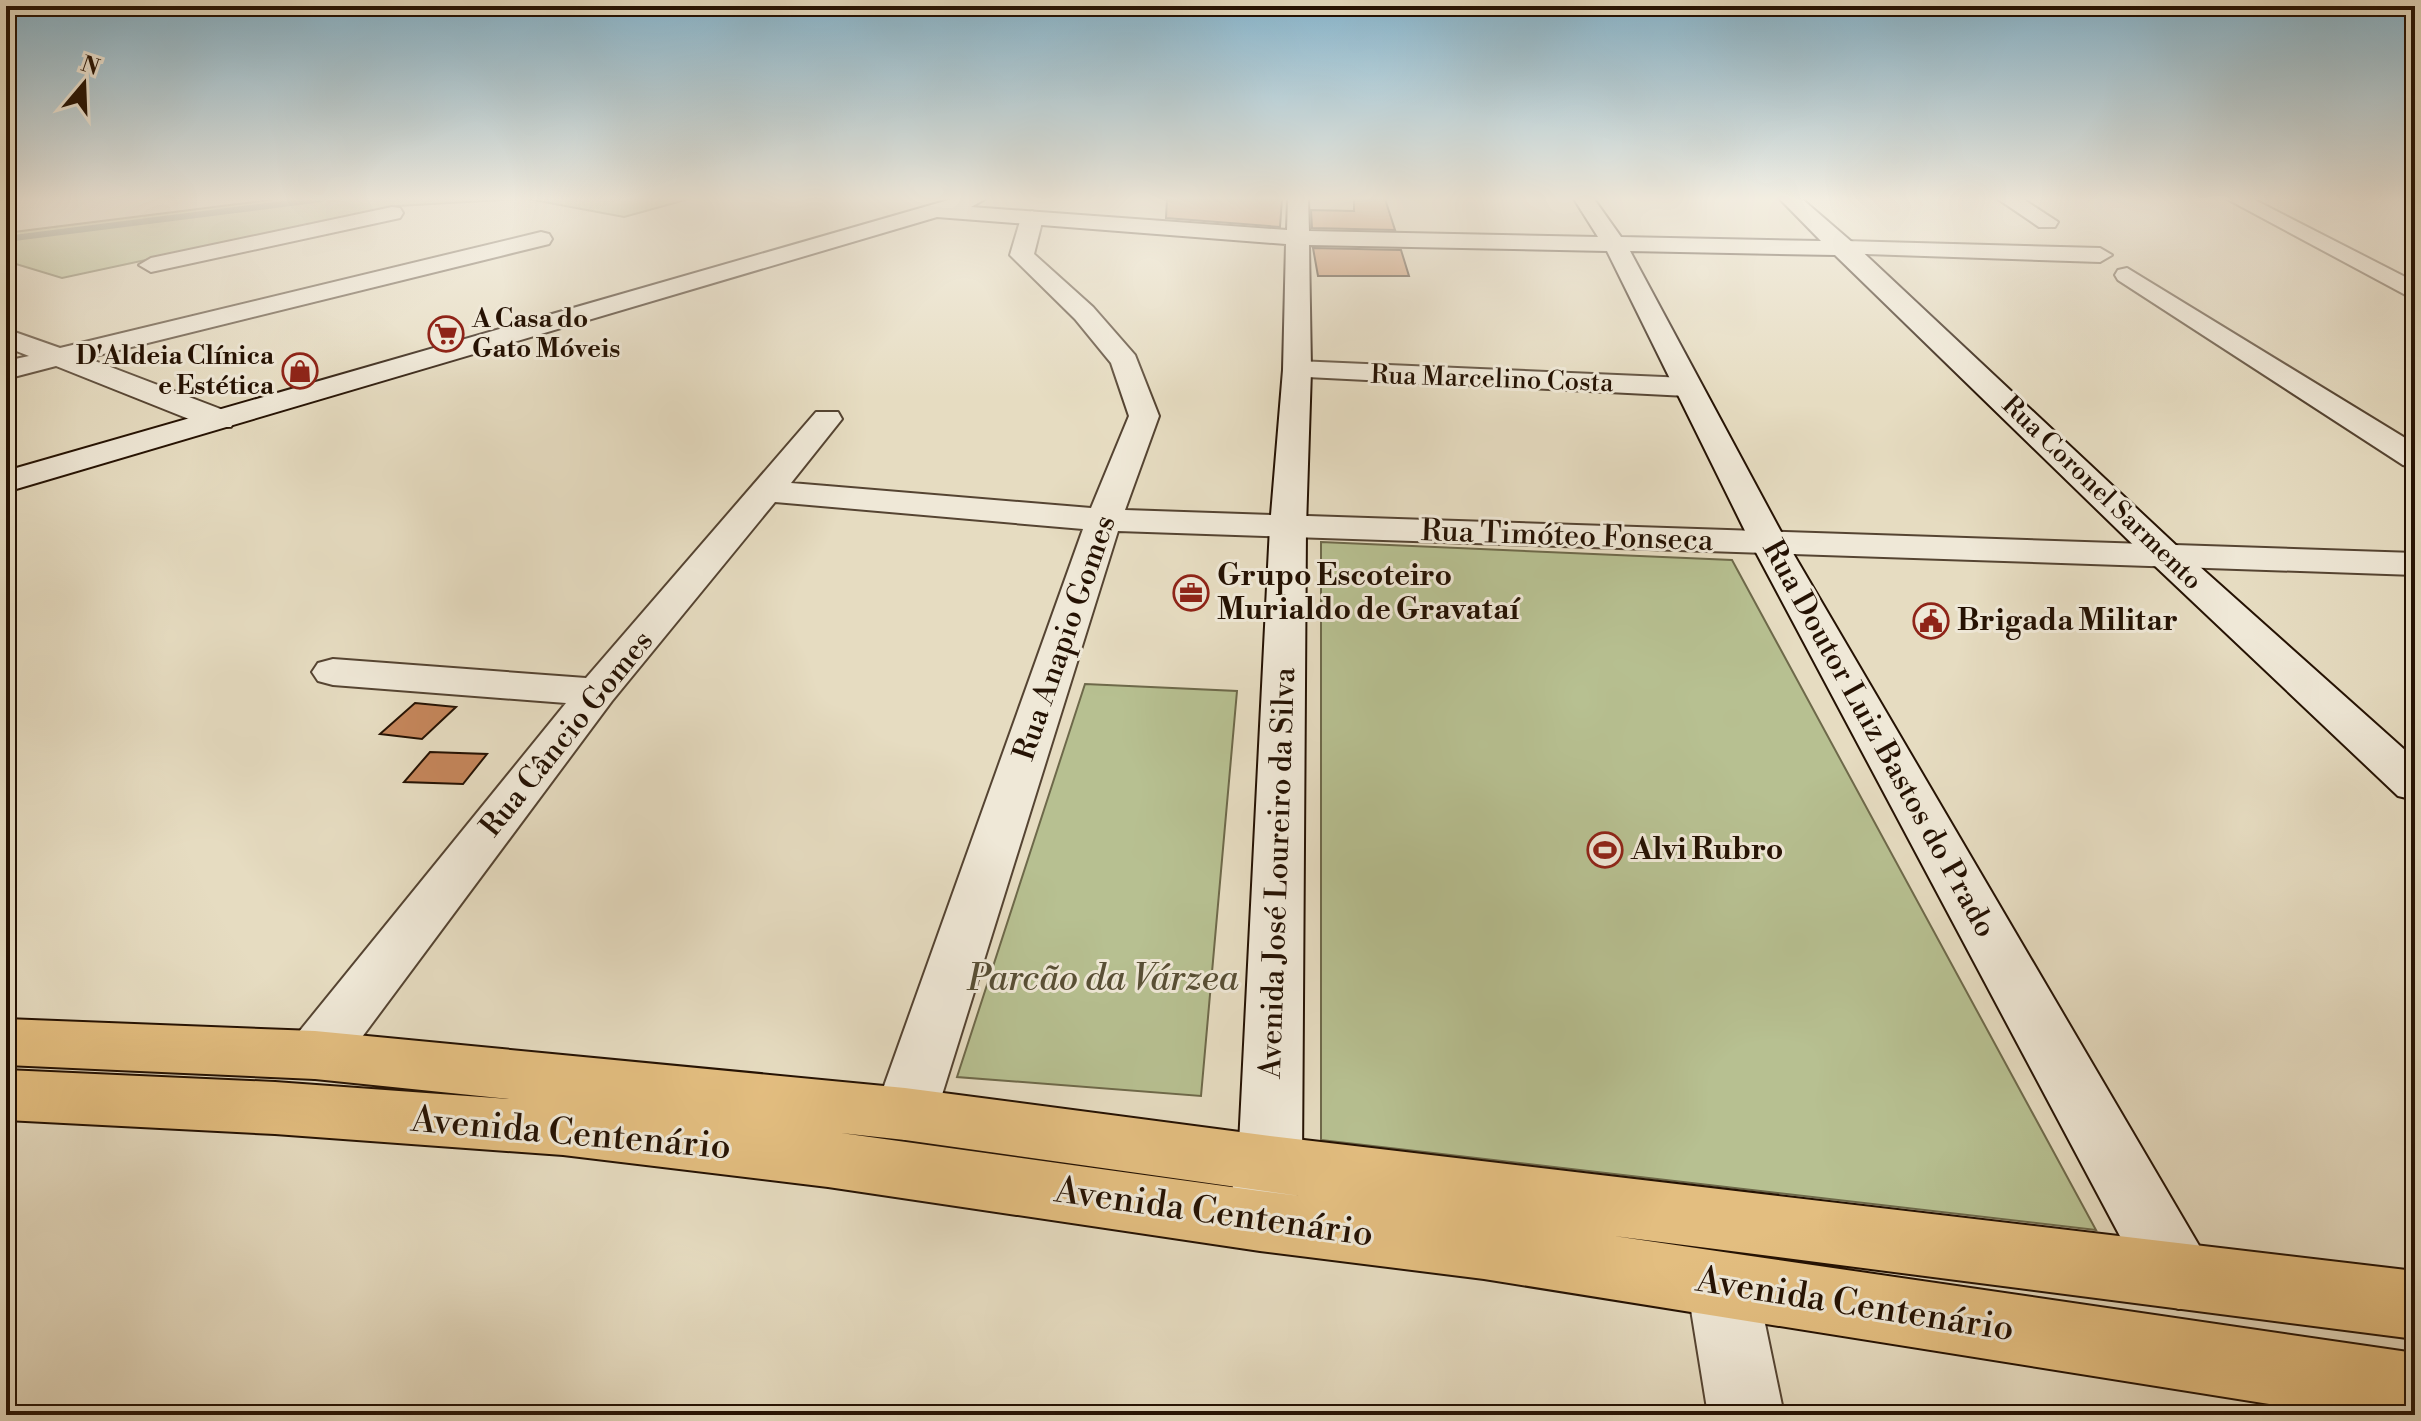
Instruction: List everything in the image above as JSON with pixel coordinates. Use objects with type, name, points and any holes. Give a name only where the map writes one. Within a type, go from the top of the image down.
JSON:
[{"type":"main road","name":"Avenida Centenário","points":[[6,1042],[315,1055],[905,1114],[1265,1192],[1484,1248],[2415,1390]]},
{"type":"main road","name":"Avenida Centenário","points":[[6,1095],[275,1108],[563,1129],[828,1159],[1265,1192],[2179,1277],[2415,1305]]},
{"type":"street","points":[[6,370],[438,265]]},
{"type":"street","points":[[6,482],[751,265]]},
{"type":"street","name":"Rua Anapio Gomes","points":[[905,1114],[1104,520],[1144,416],[1125,361],[1084,313],[1033,265]]},
{"type":"street","name":"Avenida José Loureiro da Silva","points":[[1265,1192],[1288,527],[1297,370],[1297,265]]},
{"type":"street","name":"Rua Doutor Luiz Bastos do Prado","points":[[1626,265],[1769,543],[2179,1277]]},
{"type":"street","name":"Rua Coronel Sarmento","points":[[1863,265],[2167,557],[2415,785]]},
{"type":"street","points":[[2364,265],[2415,292]]},
{"type":"street","points":[[2127,275],[2415,458]]},
{"type":"street","points":[[6,337],[220,420]]},
{"type":"street","name":"Rua Marcelino Costa","points":[[1297,370],[1687,387]]},
{"type":"street","name":"Rua Câncio Gomes","points":[[315,1055],[597,692],[827,419]]},
{"type":"street","name":"Rua Timóteo Fonseca","points":[[768,491],[1104,520],[2415,564]]},
{"type":"street","points":[[333,672],[597,692]]},
{"type":"street","points":[[1722,1285],[1746,1415]]},
{"type":"green space","points":[[20,265],[121,265],[62,278]]},
{"type":"green space","name":"Alvi Rubro","points":[[1321,542],[1732,560],[2096,1230],[1321,1140]]},
{"type":"green space","name":"Parcão da Várzea","points":[[1085,684],[1237,691],[1201,1096],[957,1077]]},
{"type":"building","points":[[1316,265],[1406,265],[1409,276],[1318,276]]},
{"type":"building","points":[[415,703],[456,707],[422,739],[380,734]]},
{"type":"building","points":[[430,752],[487,754],[463,784],[404,782]]},
{"type":"place","name":"A Casa do Gato Móveis","points":[[446,334]]},
{"type":"place","name":"D'Aldeia Clínica e Estética","points":[[300,371]]},
{"type":"place","name":"Grupo Escoteiro Murialdo de Gravataí","points":[[1191,593]]},
{"type":"place","name":"Brigada Militar","points":[[1931,621]]},
{"type":"place","name":"Alvi Rubro","points":[[1605,850]]}]
